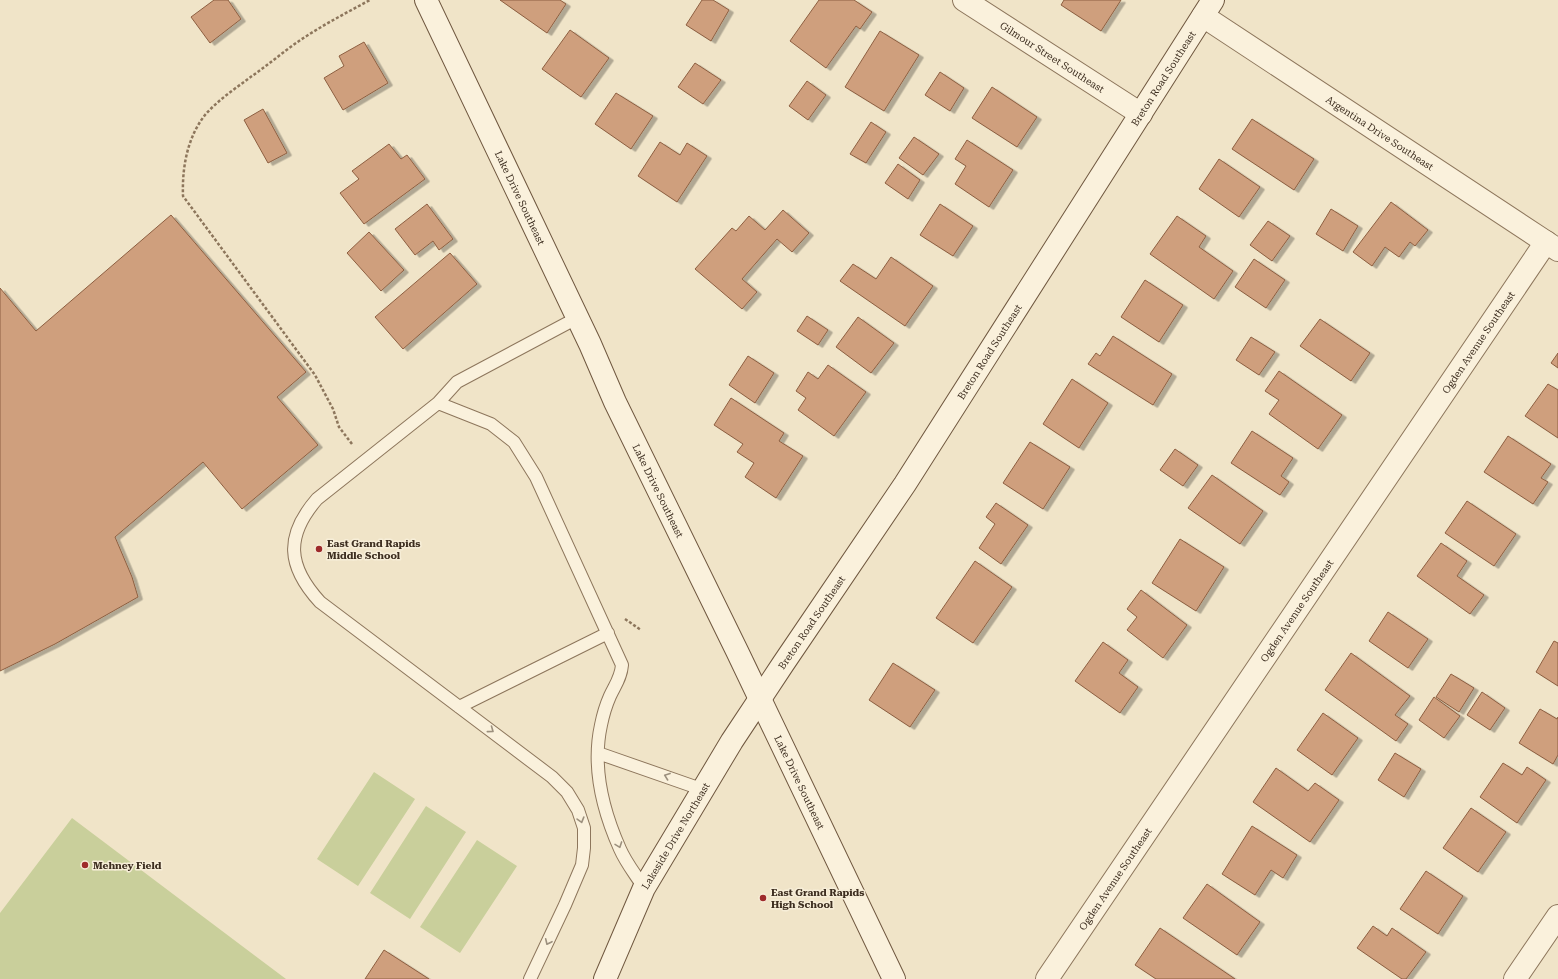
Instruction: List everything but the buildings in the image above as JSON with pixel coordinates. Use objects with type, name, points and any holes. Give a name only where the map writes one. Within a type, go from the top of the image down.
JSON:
[{"type":"main road","name":"Lake Drive Southeast","points":[[426,0],[578,318],[615,402],[894,979]]},
{"type":"main road","name":"Gilmour Street Southeast","points":[[964,0],[1141,114]]},
{"type":"main road","name":"Breton Road Southeast","points":[[759,699],[905,484],[1208,8]]},
{"type":"main road","name":"Argentina Drive Southeast","points":[[1208,8],[1552,246]]},
{"type":"main road","name":"Ogden Avenue Southeast","points":[[1047,979],[1552,246]]},
{"type":"main road","name":"Lakeside Drive Northeast","points":[[605,979],[644,888],[732,741],[759,699]]},
{"type":"main road","points":[[1515,979],[1558,916]]},
{"type":"lane","points":[[530,979],[582,865],[584,828],[578,810],[567,792],[552,777],[320,602],[309,589],[301,575],[295,560],[294,542],[298,526],[306,512],[317,499],[438,403],[457,382],[578,318]]},
{"type":"lane","points":[[438,403],[491,424],[514,442],[536,477],[622,665],[621,675],[610,696],[598,738],[598,778],[620,850],[644,888]]},
{"type":"lane","points":[[459,708],[608,633]]},
{"type":"lane","points":[[598,753],[704,790]]},
{"type":"path","points":[[353,446],[339,427],[333,409],[315,374],[183,196],[182,176],[186,156],[193,136],[205,116],[220,101],[300,41],[347,12],[370,0]]},
{"type":"green space","points":[[374,772],[415,799],[358,886],[317,859]]},
{"type":"green space","points":[[426,806],[466,832],[410,919],[370,893]]},
{"type":"green space","name":"Mehney Field","points":[[72,818],[286,979],[0,979],[0,913]]},
{"type":"green space","points":[[477,840],[517,866],[460,953],[420,927]]},
{"type":"place","name":"East Grand Rapids Middle School","points":[[319,549]]},
{"type":"place","name":"Mehney Field","points":[[85,865]]},
{"type":"place","name":"East Grand Rapids High School","points":[[763,898]]}]
